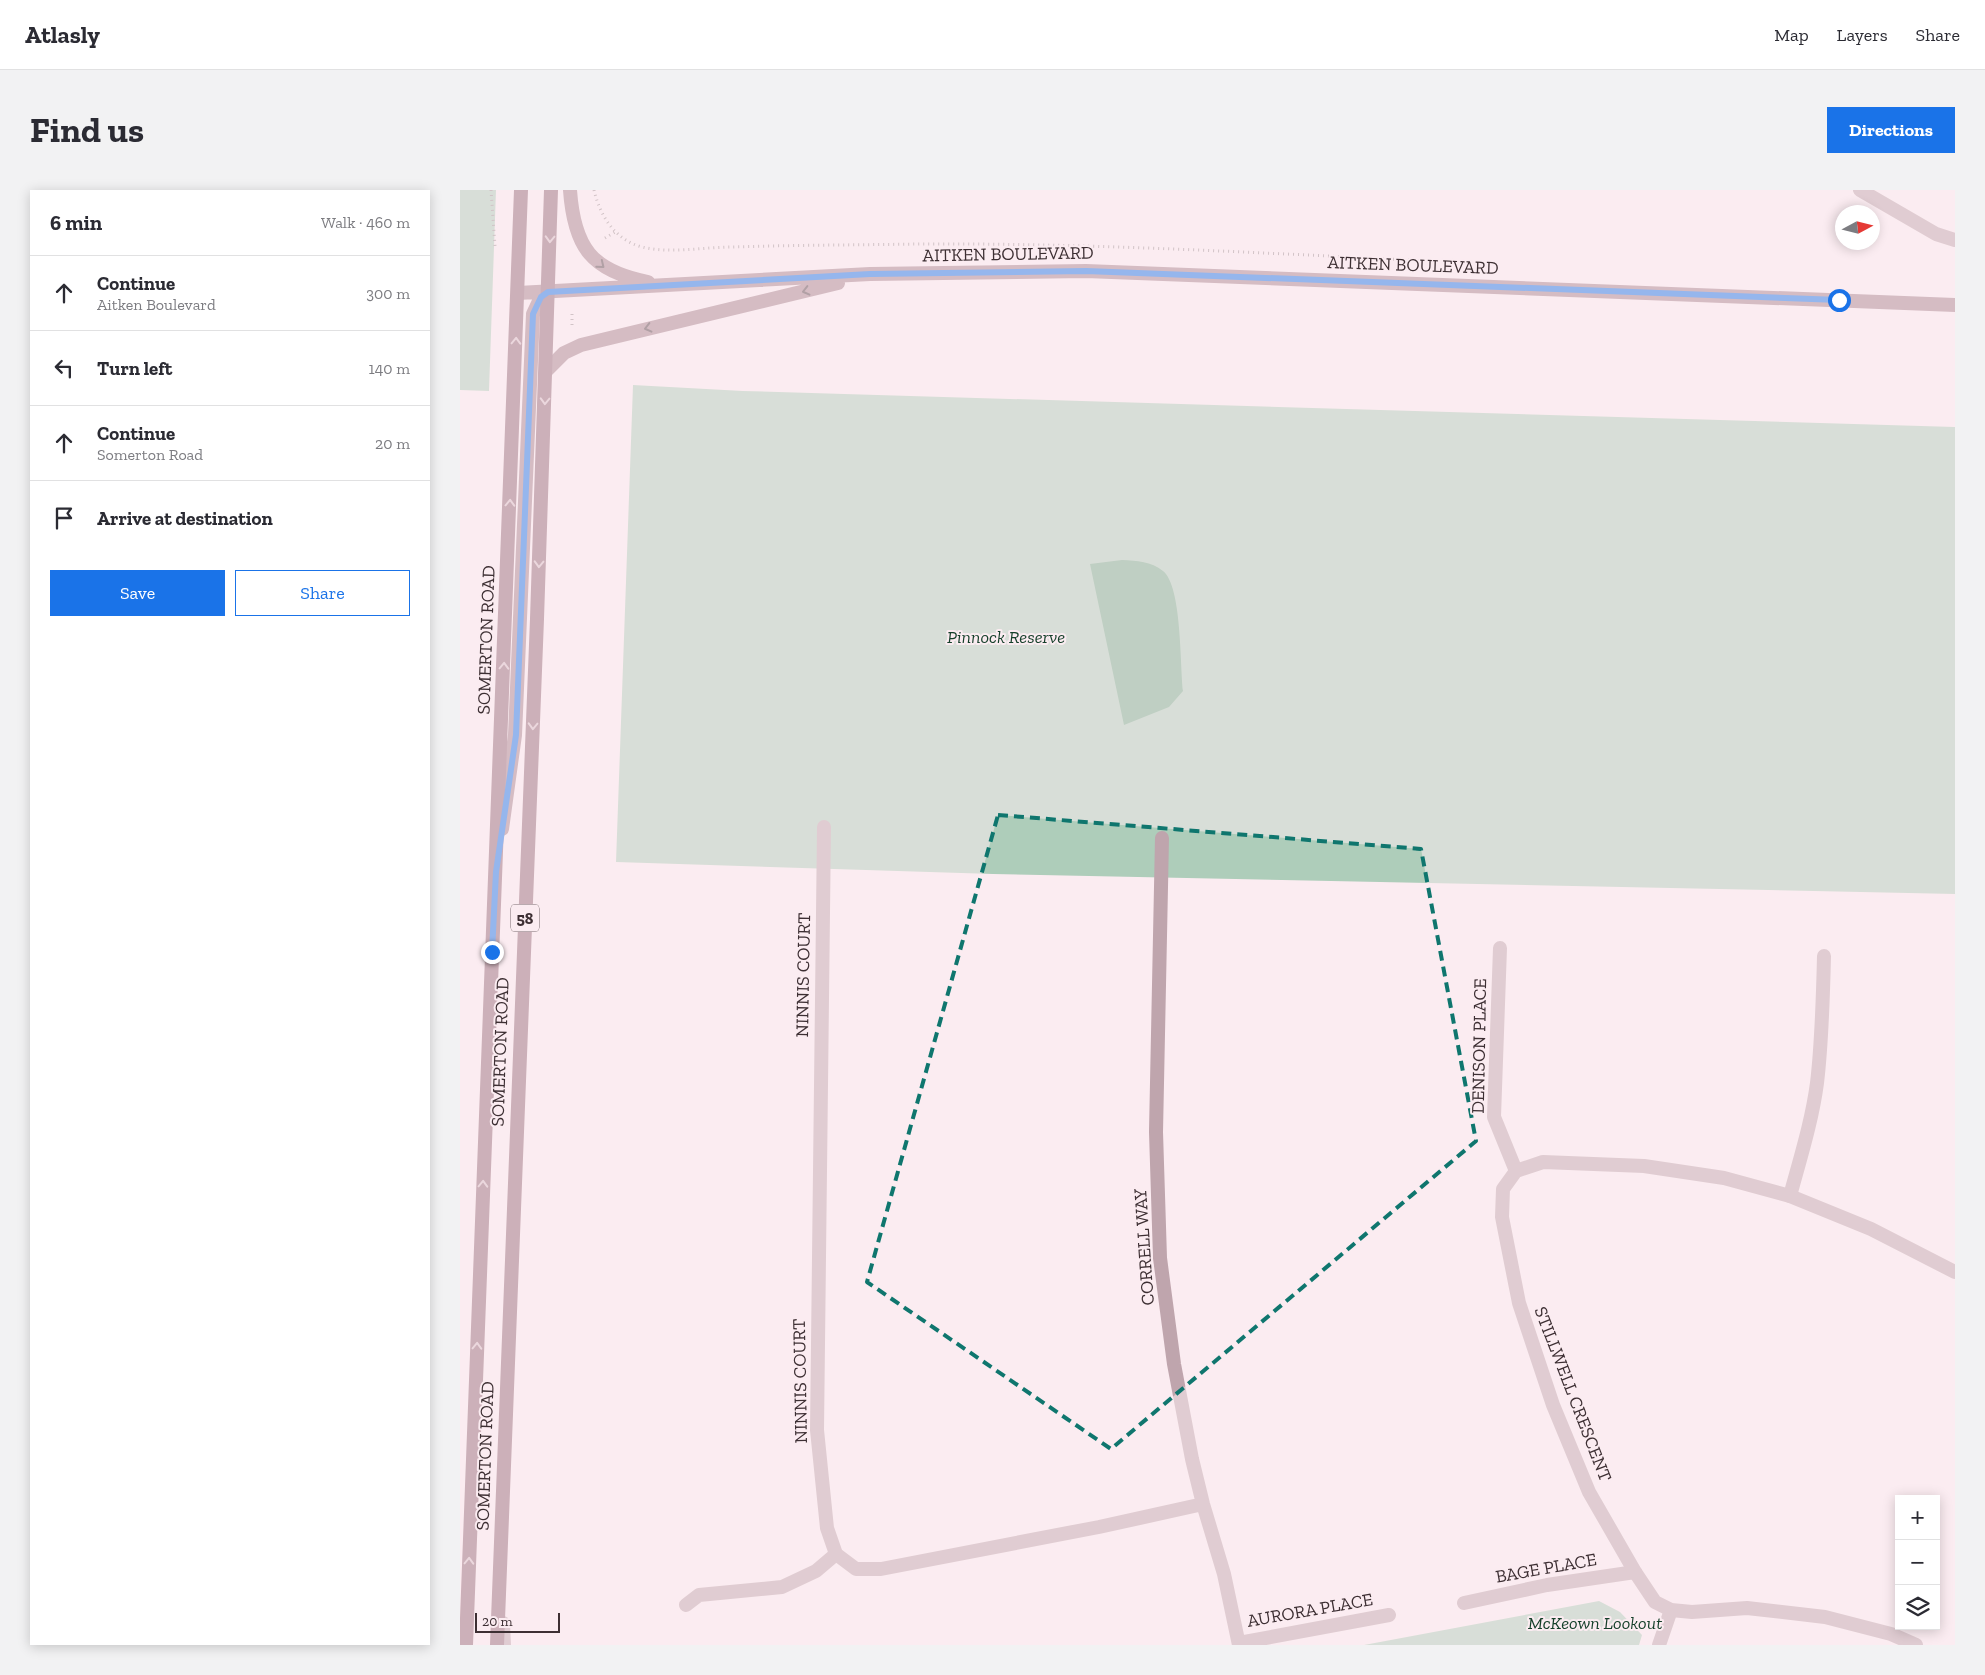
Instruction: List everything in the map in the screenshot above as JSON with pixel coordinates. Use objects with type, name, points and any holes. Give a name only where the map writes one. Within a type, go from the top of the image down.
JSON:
[{"type":"main road","name":"SOMERTON ROAD","points":[[466,1645],[522,190]]},
{"type":"main road","name":"SOMERTON ROAD","points":[[497,1645],[546,371],[551,190]]},
{"type":"main road","points":[[570,190],[578,229],[586,250],[599,264],[609,271],[628,278],[666,286]]},
{"type":"main road","name":"AITKEN BOULEVARD","points":[[518,293],[870,274],[1086,271],[1955,305]]},
{"type":"main road","name":"AITKEN BOULEVARD","points":[[546,371],[564,353],[597,341],[870,274]]},
{"type":"main road","points":[[496,872],[516,735],[533,314],[541,297],[548,292]]},
{"type":"street","name":"SOMERTON ROAD","points":[[515,190],[520,236]]},
{"type":"street","points":[[1860,190],[1936,234],[1955,240]]},
{"type":"street","name":"NINNIS COURT","points":[[824,827],[817,1430],[826,1528],[836,1554]]},
{"type":"street","name":"CORRELL WAY","points":[[1162,838],[1156,1132],[1160,1258],[1174,1364],[1203,1504],[1224,1574],[1239,1644]]},
{"type":"street","name":"DENISON PLACE","points":[[1500,948],[1494,1118],[1516,1171]]},
{"type":"street","points":[[1790,1196],[1803,1150],[1817,1085],[1823,1020],[1824,956]]},
{"type":"street","points":[[1516,1171],[1543,1162],[1644,1166],[1724,1178],[1790,1196],[1870,1229],[1955,1272]]},
{"type":"street","name":"STILLWELL CRESCENT","points":[[1516,1171],[1503,1189],[1502,1217],[1519,1303],[1553,1405],[1589,1492],[1635,1572],[1655,1602],[1671,1610]]},
{"type":"street","points":[[686,1606],[699,1595],[782,1587],[816,1571],[836,1554],[856,1570],[881,1569],[1099,1528],[1203,1504]]},
{"type":"street","name":"BAGE PLACE","points":[[1464,1603],[1547,1585],[1635,1572]]},
{"type":"street","points":[[500,1575],[504,1645]]},
{"type":"street","points":[[1659,1645],[1671,1610],[1692,1612],[1747,1608],[1825,1617],[1891,1634],[1916,1645]]},
{"type":"street","name":"AURORA PLACE","points":[[1239,1644],[1389,1615]]},
{"type":"highlighted area","points":[[998,815],[1421,849],[1476,1141],[1111,1449],[867,1282]]},
{"type":"green space","points":[[460,190],[496,190],[489,391],[460,390]]},
{"type":"green space","name":"Pinnock Reserve","points":[[633,385],[743,391],[1955,427],[1955,894],[993,874],[616,862]]},
{"type":"green space","name":"McKeown Lookout","points":[[1599,1601],[1620,1612],[1642,1635],[1639,1645],[1364,1645]]},
{"type":"shaded area","points":[[1122,560],[1154,565],[1163,571],[1169,579],[1177,609],[1183,691],[1169,707],[1124,725],[1090,564]]},
{"type":"route","points":[[492,952],[496,872],[516,735],[533,314],[536,304],[548,292],[870,274],[1086,271],[1839,300]]}]
